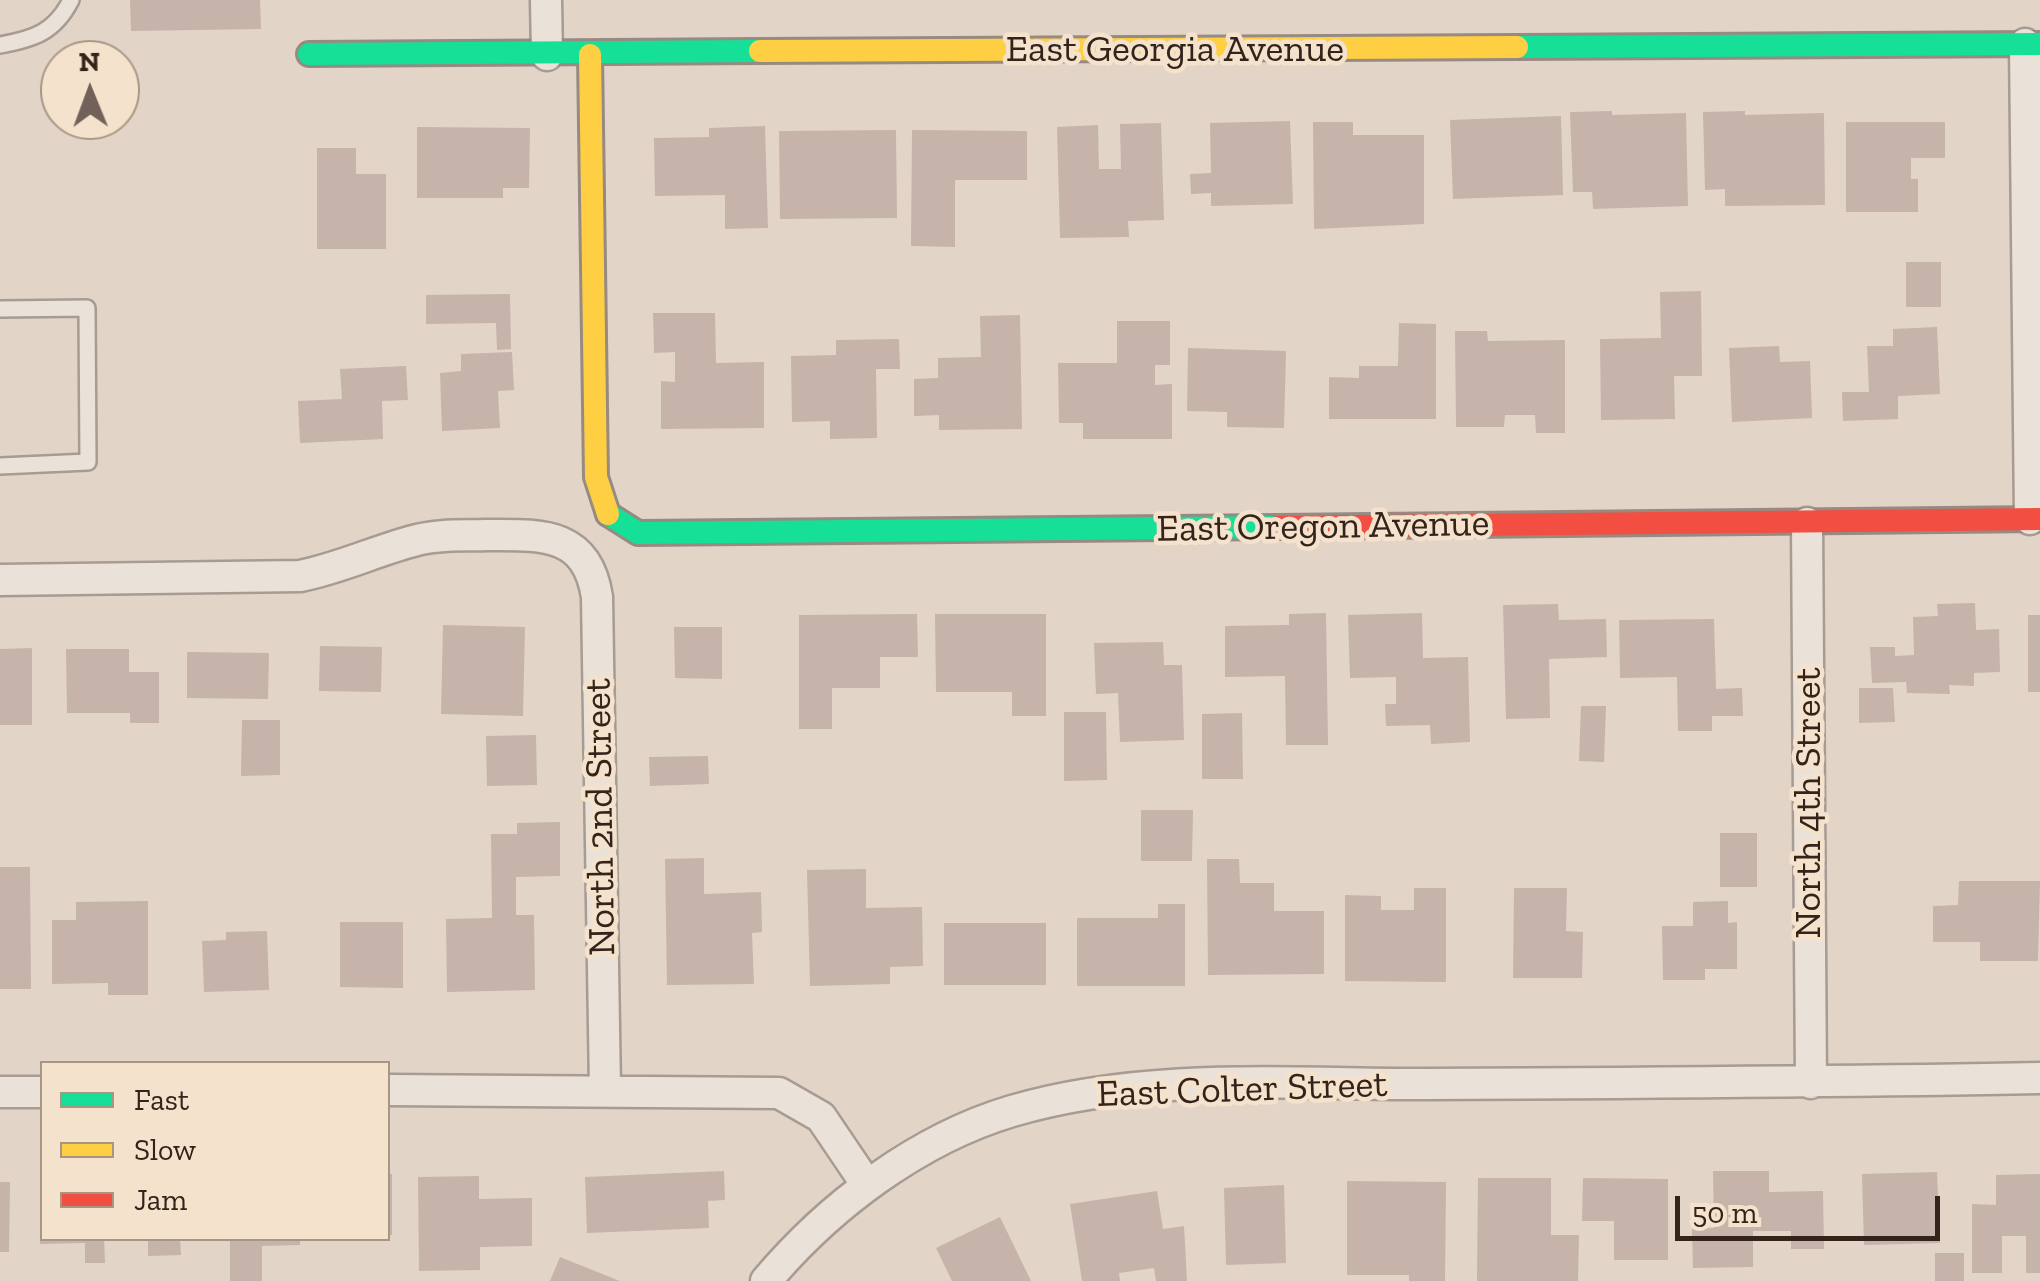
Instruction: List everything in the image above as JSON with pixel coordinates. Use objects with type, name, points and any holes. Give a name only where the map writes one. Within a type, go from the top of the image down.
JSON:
[{"type":"street","points":[[546,0],[547,55]]},
{"type":"street","points":[[2033,44],[2035,519]]},
{"type":"street","name":"East Georgia Avenue","points":[[310,54],[2033,44]]},
{"type":"street","name":"East Oregon Avenue","points":[[590,55],[595,457],[610,516],[638,532],[2035,519]]},
{"type":"street","name":"North 4th Street","points":[[1807,523],[1811,1082]]},
{"type":"street","name":"North 2nd Street","points":[[0,580],[300,576],[338,568],[422,538],[458,536],[550,538],[575,550],[586,564],[597,598],[605,1090]]},
{"type":"street","name":"East Colter Street","points":[[867,1185],[951,1136],[1009,1112],[1124,1089],[1205,1084],[2040,1078]]},
{"type":"street","points":[[390,1090],[779,1093],[821,1118],[867,1185],[811,1232],[766,1281]]},
{"type":"street","points":[[0,1092],[40,1092]]},
{"type":"lane","points":[[0,45],[28,40],[58,25],[71,0]]},
{"type":"lane","points":[[0,308],[86,308],[88,462],[0,466]]},
{"type":"building","points":[[130,0],[260,0],[261,29],[131,31]]},
{"type":"building","points":[[1612,111],[1612,115],[1686,113],[1688,206],[1593,209],[1592,192],[1573,192],[1570,112]]},
{"type":"building","points":[[1745,111],[1745,115],[1824,113],[1825,205],[1725,206],[1725,189],[1705,190],[1703,112]]},
{"type":"building","points":[[1561,116],[1563,195],[1453,199],[1450,120]]},
{"type":"building","points":[[1290,121],[1293,204],[1211,206],[1211,193],[1191,194],[1190,174],[1211,173],[1210,123]]},
{"type":"building","points":[[1313,122],[1353,122],[1353,135],[1424,135],[1424,224],[1314,229]]},
{"type":"building","points":[[1846,122],[1945,122],[1945,158],[1911,158],[1911,179],[1918,179],[1918,212],[1846,212]]},
{"type":"building","points":[[1161,123],[1164,220],[1128,221],[1129,237],[1060,238],[1057,127],[1098,125],[1099,169],[1121,169],[1120,124]]},
{"type":"building","points":[[765,126],[768,228],[725,229],[725,195],[655,196],[654,138],[709,137],[709,128]]},
{"type":"building","points":[[417,127],[530,128],[529,188],[503,188],[503,198],[417,198]]},
{"type":"building","points":[[896,130],[897,218],[780,219],[779,131]]},
{"type":"building","points":[[912,130],[1027,131],[1027,180],[955,180],[955,247],[911,246]]},
{"type":"building","points":[[317,148],[356,148],[356,174],[386,174],[386,249],[317,249]]},
{"type":"building","points":[[1906,262],[1941,262],[1941,307],[1906,307]]},
{"type":"building","points":[[1701,291],[1702,376],[1674,376],[1675,419],[1601,420],[1600,339],[1661,338],[1660,292]]},
{"type":"building","points":[[510,294],[511,349],[497,350],[496,323],[426,324],[426,295]]},
{"type":"building","points":[[653,313],[715,313],[716,363],[764,362],[764,428],[661,429],[661,381],[675,382],[675,352],[654,353]]},
{"type":"building","points":[[1020,315],[1022,429],[939,430],[939,415],[914,416],[914,379],[938,378],[938,358],[981,357],[980,316]]},
{"type":"building","points":[[1117,321],[1170,321],[1170,365],[1155,365],[1155,385],[1172,384],[1172,439],[1083,439],[1083,423],[1059,423],[1058,363],[1117,363]]},
{"type":"building","points":[[1399,323],[1436,324],[1436,419],[1329,419],[1329,377],[1359,378],[1359,366],[1398,366]]},
{"type":"building","points":[[1937,327],[1940,394],[1898,396],[1898,419],[1843,421],[1842,392],[1869,392],[1867,346],[1893,346],[1893,329]]},
{"type":"building","points":[[1455,331],[1487,331],[1488,341],[1565,340],[1565,433],[1536,433],[1535,415],[1505,415],[1504,427],[1456,427]]},
{"type":"building","points":[[899,339],[900,369],[876,369],[877,438],[830,439],[830,421],[792,422],[791,356],[836,355],[836,340]]},
{"type":"building","points":[[1779,346],[1780,362],[1810,361],[1812,418],[1732,422],[1729,348]]},
{"type":"building","points":[[1188,348],[1286,351],[1284,428],[1227,427],[1227,412],[1187,411]]},
{"type":"building","points":[[512,352],[514,390],[498,391],[500,428],[442,431],[440,373],[461,371],[461,354]]},
{"type":"building","points":[[406,366],[408,400],[382,401],[383,439],[300,443],[298,401],[342,399],[340,369]]},
{"type":"building","points":[[1975,603],[1976,630],[1999,629],[2000,672],[1974,673],[1974,686],[1949,685],[1950,694],[1907,693],[1906,682],[1872,683],[1870,647],[1895,647],[1895,656],[1914,655],[1913,617],[1938,616],[1937,604]]},
{"type":"building","points":[[1558,604],[1559,620],[1606,619],[1607,657],[1549,659],[1550,718],[1506,719],[1503,605]]},
{"type":"building","points":[[1326,613],[1328,745],[1286,745],[1285,676],[1225,677],[1225,626],[1289,625],[1289,614]]},
{"type":"building","points":[[1422,613],[1423,658],[1468,657],[1470,742],[1431,744],[1430,725],[1386,726],[1385,704],[1396,704],[1396,677],[1350,678],[1348,615]]},
{"type":"building","points":[[917,614],[918,657],[880,657],[880,688],[832,688],[832,729],[799,729],[799,615]]},
{"type":"building","points":[[935,614],[1046,614],[1046,716],[1012,716],[1012,692],[936,692]]},
{"type":"building","points":[[2028,615],[2040,615],[2040,692],[2028,692]]},
{"type":"building","points":[[1714,619],[1716,689],[1742,688],[1743,716],[1712,716],[1712,731],[1678,731],[1677,677],[1620,678],[1619,620]]},
{"type":"building","points":[[443,625],[525,627],[523,716],[441,714]]},
{"type":"building","points":[[674,627],[722,627],[722,679],[675,678]]},
{"type":"building","points":[[1163,642],[1164,665],[1182,665],[1184,740],[1120,742],[1118,693],[1096,694],[1094,643]]},
{"type":"building","points":[[320,646],[382,647],[381,692],[319,691]]},
{"type":"building","points":[[32,648],[32,725],[0,725],[0,649]]},
{"type":"building","points":[[66,649],[129,649],[129,672],[159,672],[159,723],[130,723],[130,713],[67,713]]},
{"type":"building","points":[[187,652],[269,653],[268,699],[187,698]]},
{"type":"building","points":[[1859,688],[1893,688],[1895,722],[1859,723]]},
{"type":"building","points":[[1581,706],[1606,706],[1604,762],[1579,761]]},
{"type":"building","points":[[1064,712],[1106,712],[1107,780],[1064,781]]},
{"type":"building","points":[[1242,713],[1243,779],[1202,779],[1202,714]]},
{"type":"building","points":[[242,720],[280,720],[280,775],[241,776]]},
{"type":"building","points":[[536,735],[537,785],[487,786],[486,736]]},
{"type":"building","points":[[708,756],[709,784],[650,786],[649,757]]},
{"type":"building","points":[[1141,810],[1193,810],[1192,861],[1141,861]]},
{"type":"building","points":[[560,822],[560,876],[516,877],[516,915],[534,915],[535,990],[447,992],[446,919],[492,918],[491,834],[517,834],[517,823]]},
{"type":"building","points":[[1720,833],[1757,833],[1757,887],[1720,887]]},
{"type":"building","points":[[704,858],[704,894],[761,892],[762,932],[752,933],[754,984],[667,985],[665,859]]},
{"type":"building","points":[[1207,859],[1239,859],[1240,883],[1274,883],[1274,911],[1324,911],[1324,974],[1208,975]]},
{"type":"building","points":[[0,867],[30,867],[31,989],[0,989]]},
{"type":"building","points":[[866,869],[866,908],[922,907],[923,966],[890,967],[890,984],[810,986],[807,870]]},
{"type":"building","points":[[1959,881],[2040,881],[2038,961],[1980,961],[1980,942],[1933,942],[1933,906],[1958,905]]},
{"type":"building","points":[[1414,888],[1446,888],[1446,982],[1345,981],[1345,895],[1381,896],[1381,910],[1414,910]]},
{"type":"building","points":[[1514,888],[1567,888],[1566,931],[1583,932],[1582,978],[1513,978]]},
{"type":"building","points":[[148,901],[148,995],[108,995],[108,983],[52,984],[52,920],[76,920],[76,902]]},
{"type":"building","points":[[1728,901],[1728,923],[1737,922],[1737,969],[1705,969],[1705,980],[1663,980],[1662,926],[1693,926],[1693,902]]},
{"type":"building","points":[[1158,904],[1185,904],[1185,986],[1077,986],[1077,918],[1158,918]]},
{"type":"building","points":[[340,922],[403,922],[403,988],[340,987]]},
{"type":"building","points":[[944,923],[1046,923],[1046,985],[944,985]]},
{"type":"building","points":[[267,931],[269,990],[204,992],[202,941],[226,940],[226,932]]},
{"type":"building","points":[[724,1171],[725,1200],[708,1201],[709,1228],[587,1233],[585,1177]]},
{"type":"building","points":[[1713,1171],[1769,1171],[1769,1192],[1823,1191],[1824,1249],[1791,1249],[1791,1231],[1753,1231],[1753,1267],[1693,1268],[1692,1228],[1714,1228]]},
{"type":"building","points":[[1937,1172],[1940,1243],[1864,1245],[1862,1174]]},
{"type":"building","points":[[390,1174],[392,1174],[390,1235]]},
{"type":"building","points":[[2040,1174],[2040,1273],[2026,1273],[2026,1236],[2002,1236],[2002,1273],[1972,1273],[1972,1204],[1996,1205],[1996,1175]]},
{"type":"building","points":[[479,1176],[479,1199],[532,1198],[532,1246],[480,1247],[480,1270],[419,1271],[418,1177]]},
{"type":"building","points":[[1478,1178],[1551,1178],[1551,1235],[1579,1235],[1578,1281],[1477,1281]]},
{"type":"building","points":[[1583,1178],[1668,1179],[1668,1260],[1614,1260],[1614,1221],[1582,1221]]},
{"type":"building","points":[[1347,1181],[1446,1182],[1445,1281],[1409,1281],[1409,1275],[1347,1275]]},
{"type":"building","points":[[0,1182],[10,1182],[9,1252],[0,1252]]},
{"type":"building","points":[[1284,1185],[1286,1263],[1226,1265],[1224,1188]]},
{"type":"building","points":[[1157,1191],[1163,1229],[1184,1226],[1187,1281],[1156,1281],[1154,1268],[1119,1273],[1120,1281],[1082,1281],[1070,1204]]},
{"type":"building","points":[[1000,1217],[1031,1281],[952,1281],[936,1248]]},
{"type":"building","points":[[104,1241],[105,1263],[85,1263],[85,1243],[40,1244]]},
{"type":"building","points":[[148,1241],[180,1241],[181,1255],[148,1256]]},
{"type":"building","points":[[230,1241],[300,1241],[300,1245],[262,1246],[262,1281],[230,1281]]},
{"type":"building","points":[[1935,1253],[1964,1253],[1964,1281],[1935,1281]]},
{"type":"building","points":[[560,1257],[620,1281],[550,1281]]},
{"type":"traffic: fast","points":[[1517,47],[2040,44]]},
{"type":"traffic: fast","points":[[309,54],[760,51]]},
{"type":"traffic: fast","points":[[608,514],[638,533],[1277,527]]},
{"type":"traffic: slow","points":[[760,51],[1517,47]]},
{"type":"traffic: slow","points":[[590,55],[596,477],[608,514]]},
{"type":"traffic: jam","points":[[1277,527],[2040,519]]}]
